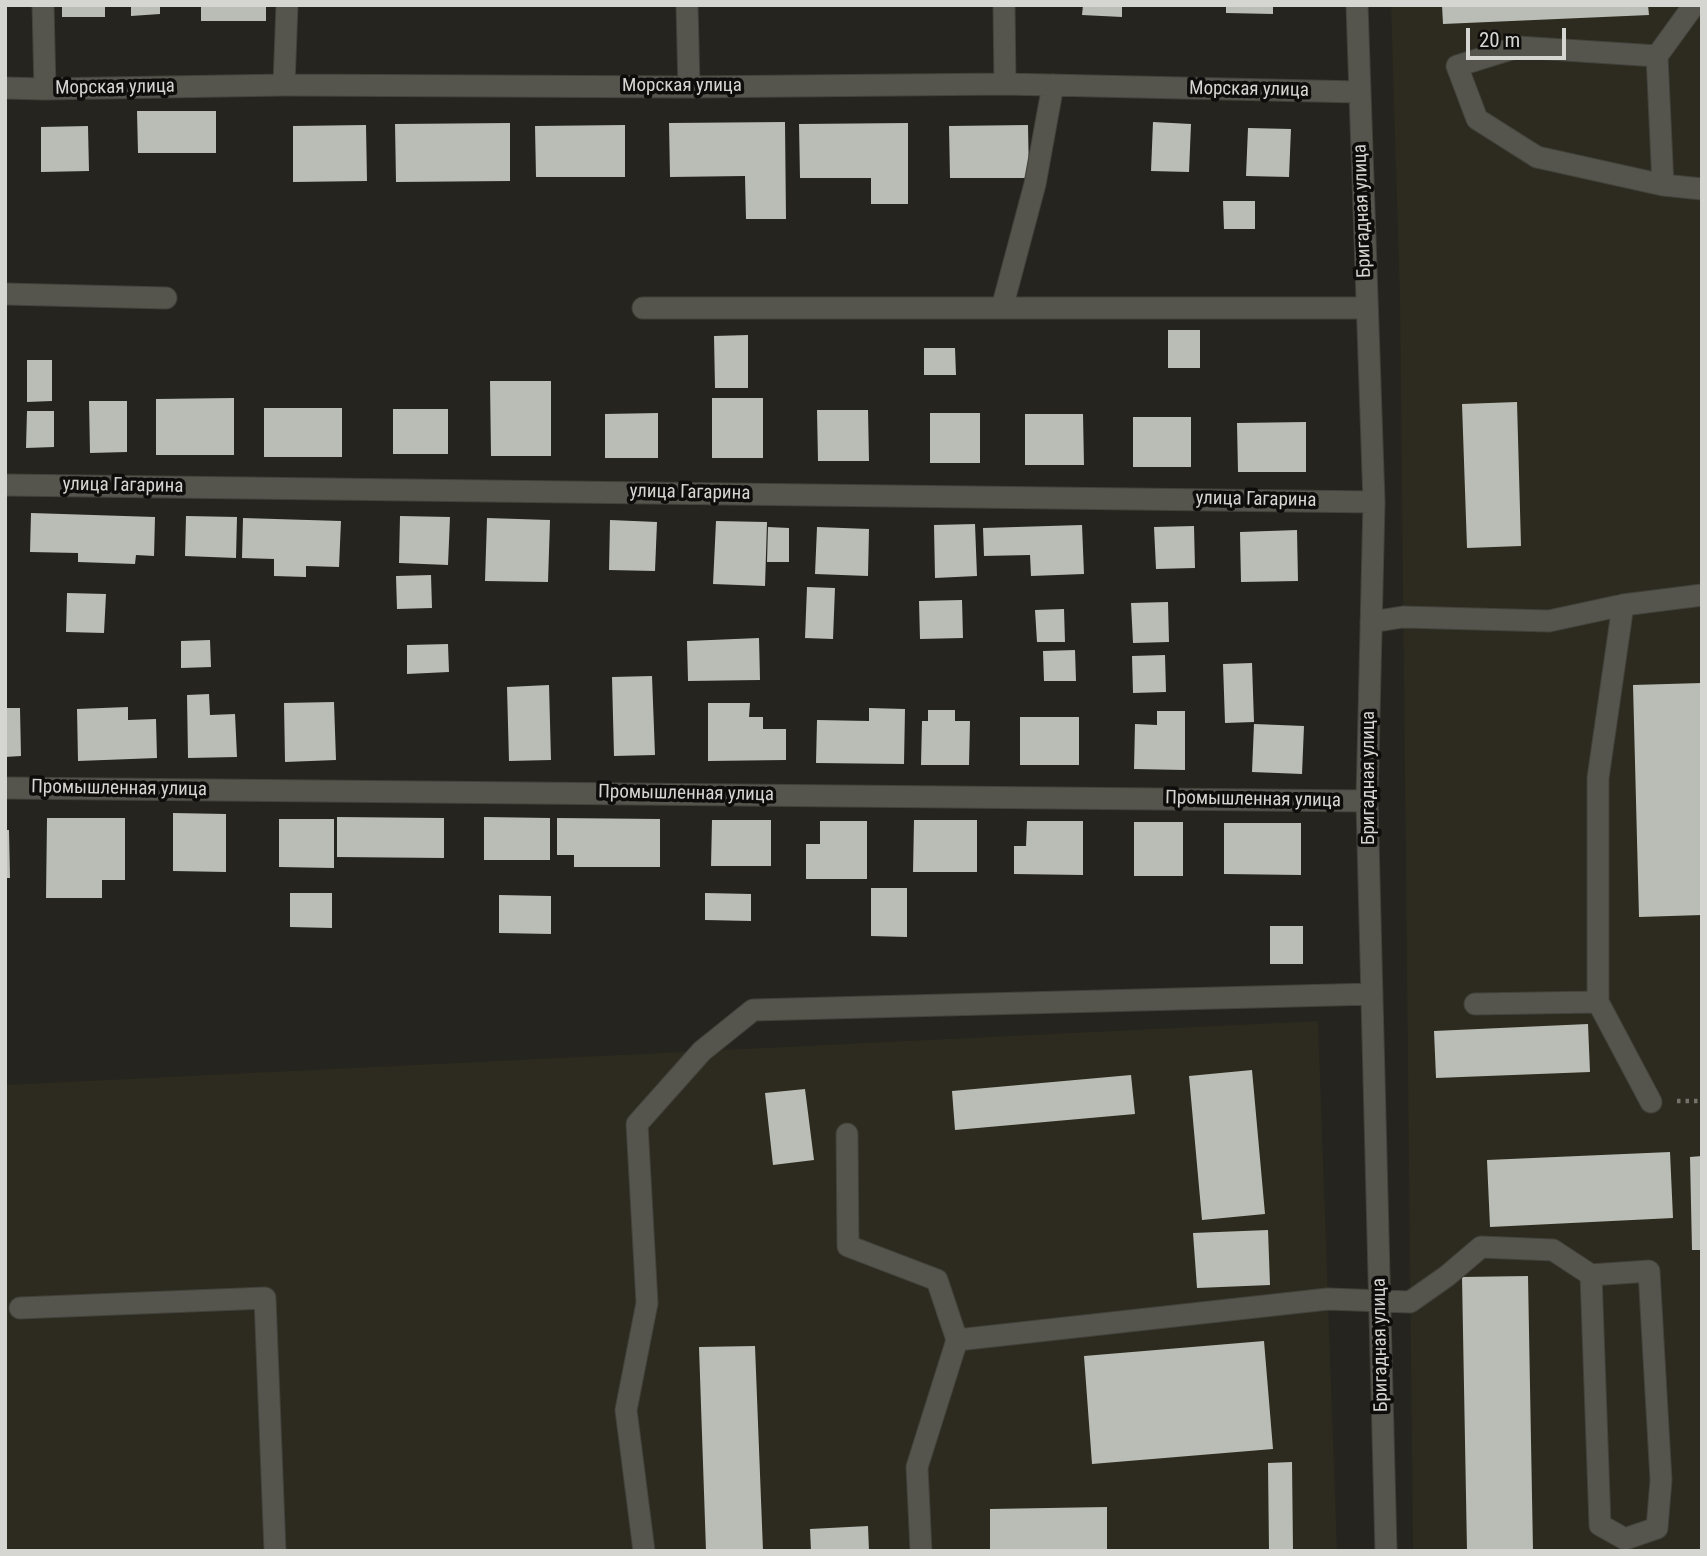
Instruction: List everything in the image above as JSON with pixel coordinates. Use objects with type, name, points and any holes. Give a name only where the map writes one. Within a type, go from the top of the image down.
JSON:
[{"type":"street","points":[[43,5],[45,89]]},
{"type":"street","points":[[284,85],[287,5]]},
{"type":"street","points":[[687,5],[689,87]]},
{"type":"street","points":[[1004,5],[1005,84]]},
{"type":"street","name":"Бригадная улица","points":[[1357,5],[1374,502],[1367,801],[1386,1551]]},
{"type":"street","points":[[1663,185],[1657,57],[1694,5]]},
{"type":"street","points":[[1657,57],[1518,47],[1457,66],[1477,119],[1537,157],[1663,185],[1702,189]]},
{"type":"street","name":"Морская улица","points":[[5,88],[1005,84],[1359,92]]},
{"type":"street","points":[[1002,308],[1035,184],[1053,85]]},
{"type":"street","points":[[5,294],[166,298]]},
{"type":"street","points":[[643,309],[1366,308]]},
{"type":"street","name":"улица Гагарина","points":[[5,485],[1374,502]]},
{"type":"street","points":[[1371,622],[1403,617],[1549,621],[1623,605],[1702,595]]},
{"type":"street","points":[[1623,605],[1598,778],[1598,1002],[1651,1102]]},
{"type":"street","name":"Промышленная улица","points":[[5,788],[1367,801]]},
{"type":"street","points":[[644,1551],[626,1410],[647,1303],[637,1124],[702,1051],[753,1010],[1372,994]]},
{"type":"street","points":[[1475,1004],[1598,1002]]},
{"type":"street","points":[[847,1134],[848,1247],[937,1280],[957,1340],[917,1467],[921,1551]]},
{"type":"street","points":[[957,1340],[1328,1299],[1410,1302],[1447,1276],[1481,1247],[1553,1250],[1591,1275],[1649,1271],[1661,1480],[1657,1528],[1625,1539],[1600,1525],[1591,1275]]},
{"type":"street","points":[[20,1308],[265,1298],[275,1551]]},
{"type":"shaded area","points":[[1391,5],[1702,5],[1702,1551],[1413,1551],[1400,299]]},
{"type":"shaded area","points":[[1318,1021],[1337,1551],[5,1551],[5,1085]]},
{"type":"building","points":[[62,5],[105,5],[105,17],[62,17]]},
{"type":"building","points":[[131,5],[160,5],[160,14],[131,16]]},
{"type":"building","points":[[201,5],[266,5],[266,21],[201,21]]},
{"type":"building","points":[[1083,5],[1122,5],[1122,17],[1082,15]]},
{"type":"building","points":[[1226,5],[1273,5],[1273,14],[1226,13]]},
{"type":"building","points":[[1442,5],[1648,5],[1649,15],[1443,24]]},
{"type":"building","points":[[137,111],[216,111],[216,153],[138,153]]},
{"type":"building","points":[[785,122],[786,219],[746,219],[745,176],[670,177],[669,123]]},
{"type":"building","points":[[1153,122],[1191,124],[1189,172],[1151,171]]},
{"type":"building","points":[[510,123],[510,181],[396,182],[395,124]]},
{"type":"building","points":[[908,123],[908,204],[871,204],[871,178],[800,178],[799,124]]},
{"type":"building","points":[[366,125],[367,181],[293,182],[293,126]]},
{"type":"building","points":[[625,125],[625,177],[536,177],[535,126]]},
{"type":"building","points":[[1028,125],[1029,178],[950,178],[949,126]]},
{"type":"building","points":[[88,126],[89,171],[41,172],[41,127]]},
{"type":"building","points":[[1248,128],[1291,129],[1289,177],[1246,176]]},
{"type":"building","points":[[1223,201],[1255,201],[1255,229],[1224,229]]},
{"type":"building","points":[[1168,330],[1200,330],[1200,368],[1168,368]]},
{"type":"building","points":[[748,335],[748,388],[715,388],[714,336]]},
{"type":"building","points":[[924,348],[955,348],[956,375],[924,375]]},
{"type":"building","points":[[27,360],[52,360],[52,401],[27,402]]},
{"type":"building","points":[[490,381],[551,381],[551,456],[491,456]]},
{"type":"building","points":[[234,398],[234,455],[156,455],[156,399]]},
{"type":"building","points":[[712,398],[763,398],[763,458],[712,458]]},
{"type":"building","points":[[89,401],[127,401],[127,452],[90,453]]},
{"type":"building","points":[[1517,402],[1521,546],[1467,548],[1462,404]]},
{"type":"building","points":[[264,408],[342,408],[342,457],[264,457]]},
{"type":"building","points":[[393,409],[448,409],[448,454],[393,454]]},
{"type":"building","points":[[817,410],[868,410],[869,461],[818,461]]},
{"type":"building","points":[[27,411],[54,411],[54,447],[26,448]]},
{"type":"building","points":[[658,413],[658,458],[605,458],[605,414]]},
{"type":"building","points":[[930,413],[980,413],[980,463],[930,463]]},
{"type":"building","points":[[1025,414],[1083,414],[1084,465],[1025,465]]},
{"type":"building","points":[[1133,417],[1191,417],[1191,467],[1133,467]]},
{"type":"building","points":[[1306,422],[1306,472],[1238,472],[1237,423]]},
{"type":"building","points":[[31,513],[155,517],[154,556],[136,555],[135,564],[78,562],[78,553],[30,552]]},
{"type":"building","points":[[186,516],[237,517],[236,558],[185,556]]},
{"type":"building","points":[[400,516],[450,517],[448,565],[399,563]]},
{"type":"building","points":[[243,518],[341,521],[339,567],[306,566],[306,577],[274,576],[274,559],[242,558]]},
{"type":"building","points":[[487,518],[550,520],[548,582],[485,581]]},
{"type":"building","points":[[610,520],[657,522],[655,571],[609,570]]},
{"type":"building","points":[[716,521],[767,522],[765,586],[713,584]]},
{"type":"building","points":[[975,524],[977,576],[935,578],[934,525]]},
{"type":"building","points":[[1082,525],[1084,574],[1031,576],[1030,555],[984,556],[983,528]]},
{"type":"building","points":[[1194,526],[1195,568],[1156,569],[1154,527]]},
{"type":"building","points":[[768,527],[789,528],[789,562],[767,562]]},
{"type":"building","points":[[817,527],[869,529],[868,576],[815,574]]},
{"type":"building","points":[[1297,530],[1298,581],[1241,582],[1240,532]]},
{"type":"building","points":[[431,575],[432,608],[397,609],[396,576]]},
{"type":"building","points":[[807,587],[835,588],[833,639],[805,638]]},
{"type":"building","points":[[67,593],[106,594],[104,633],[66,632]]},
{"type":"building","points":[[962,600],[963,638],[920,639],[919,601]]},
{"type":"building","points":[[1168,602],[1169,642],[1133,643],[1131,603]]},
{"type":"building","points":[[1064,609],[1065,642],[1037,642],[1035,610]]},
{"type":"building","points":[[759,638],[760,680],[688,681],[687,641]]},
{"type":"building","points":[[210,640],[211,667],[181,668],[181,641]]},
{"type":"building","points":[[448,644],[449,672],[407,674],[407,645]]},
{"type":"building","points":[[1075,650],[1076,681],[1044,681],[1043,651]]},
{"type":"building","points":[[1165,655],[1166,692],[1133,693],[1132,656]]},
{"type":"building","points":[[1252,663],[1254,722],[1225,723],[1223,664]]},
{"type":"building","points":[[652,676],[655,755],[614,756],[612,677]]},
{"type":"building","points":[[1702,683],[1702,915],[1639,917],[1633,685]]},
{"type":"building","points":[[549,685],[551,760],[509,761],[507,687]]},
{"type":"building","points":[[209,694],[210,715],[235,714],[237,757],[188,758],[187,695]]},
{"type":"building","points":[[334,702],[336,760],[285,762],[284,703]]},
{"type":"building","points":[[708,703],[750,703],[749,717],[763,717],[763,729],[786,729],[786,760],[708,761]]},
{"type":"building","points":[[128,707],[128,720],[156,719],[157,758],[78,761],[77,709]]},
{"type":"building","points":[[5,708],[20,708],[21,756],[5,757]]},
{"type":"building","points":[[869,708],[905,709],[904,764],[816,763],[817,720],[869,721]]},
{"type":"building","points":[[928,710],[955,710],[955,721],[970,721],[969,765],[921,765],[922,721],[928,721]]},
{"type":"building","points":[[1157,711],[1185,711],[1185,770],[1134,769],[1135,724],[1157,725]]},
{"type":"building","points":[[1020,717],[1079,717],[1079,765],[1020,765]]},
{"type":"building","points":[[1254,724],[1304,726],[1302,774],[1252,772]]},
{"type":"building","points":[[173,813],[226,814],[226,872],[173,871]]},
{"type":"building","points":[[337,817],[444,818],[444,858],[337,857]]},
{"type":"building","points":[[484,817],[550,818],[550,860],[484,860]]},
{"type":"building","points":[[47,818],[125,818],[125,880],[102,880],[102,898],[46,898]]},
{"type":"building","points":[[557,818],[660,819],[660,867],[574,867],[574,855],[557,855]]},
{"type":"building","points":[[279,819],[334,819],[334,868],[279,867]]},
{"type":"building","points":[[712,820],[771,820],[771,866],[711,866]]},
{"type":"building","points":[[914,820],[977,820],[977,872],[913,872]]},
{"type":"building","points":[[820,821],[867,821],[867,879],[806,879],[806,844],[820,844]]},
{"type":"building","points":[[1027,821],[1083,821],[1083,875],[1014,874],[1014,846],[1026,846]]},
{"type":"building","points":[[1134,822],[1183,822],[1183,876],[1134,876]]},
{"type":"building","points":[[1224,823],[1301,823],[1301,875],[1224,874]]},
{"type":"building","points":[[5,830],[9,830],[10,878],[5,878]]},
{"type":"building","points":[[871,888],[907,888],[907,937],[871,936]]},
{"type":"building","points":[[290,893],[332,893],[332,928],[290,927]]},
{"type":"building","points":[[705,893],[751,894],[751,921],[705,920]]},
{"type":"building","points":[[499,895],[551,896],[551,934],[499,933]]},
{"type":"building","points":[[1270,926],[1303,926],[1303,964],[1270,964]]},
{"type":"building","points":[[1588,1024],[1590,1072],[1436,1078],[1434,1031]]},
{"type":"building","points":[[1252,1070],[1265,1214],[1202,1220],[1189,1076]]},
{"type":"building","points":[[1131,1075],[1135,1114],[955,1130],[952,1091]]},
{"type":"building","points":[[805,1089],[814,1160],[773,1165],[765,1093]]},
{"type":"building","points":[[1670,1152],[1673,1218],[1490,1227],[1487,1160]]},
{"type":"building","points":[[1702,1156],[1702,1250],[1692,1250],[1690,1157]]},
{"type":"building","points":[[1268,1230],[1270,1285],[1197,1288],[1193,1233]]},
{"type":"building","points":[[1528,1276],[1533,1551],[1467,1551],[1462,1277]]},
{"type":"building","points":[[1264,1341],[1273,1449],[1092,1464],[1084,1356]]},
{"type":"building","points":[[755,1346],[763,1551],[706,1551],[699,1347]]},
{"type":"building","points":[[1292,1462],[1293,1551],[1269,1551],[1268,1463]]},
{"type":"building","points":[[1107,1507],[1107,1551],[990,1551],[990,1509]]},
{"type":"building","points":[[868,1526],[869,1551],[811,1551],[810,1529]]}]
